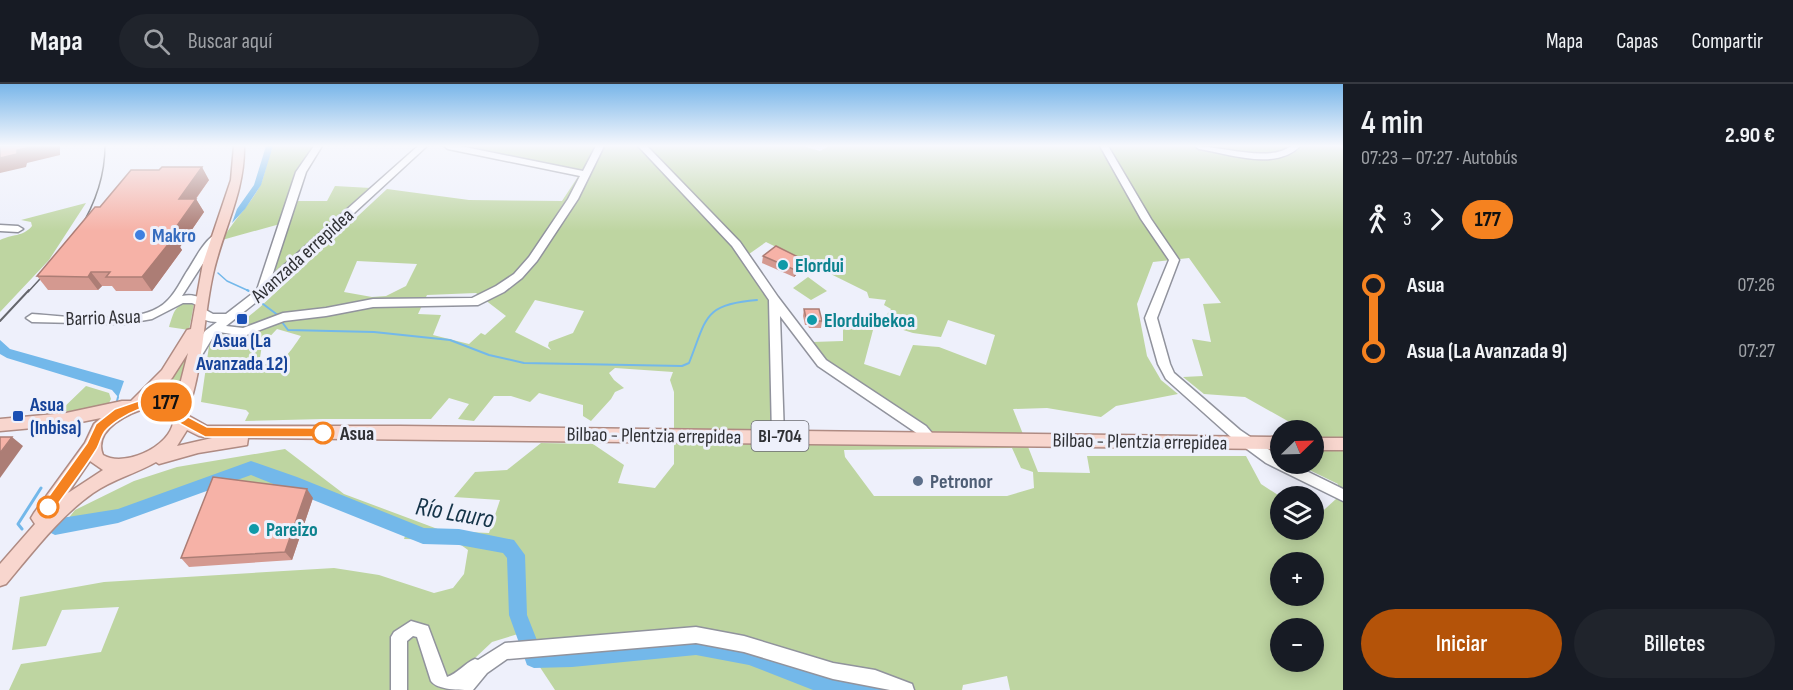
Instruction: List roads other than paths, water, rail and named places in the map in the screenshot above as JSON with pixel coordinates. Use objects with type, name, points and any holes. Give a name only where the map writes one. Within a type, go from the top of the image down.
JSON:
[{"type":"main road","points":[[0,578],[8,563],[109,419],[134,405],[167,374],[191,340],[200,312],[206,277],[233,194],[236,174]]},
{"type":"main road","points":[[0,578],[69,500],[116,471],[139,463],[164,450],[177,437],[193,361],[191,340]]},
{"type":"main road","points":[[0,425],[66,419],[163,401],[173,404],[181,415]]},
{"type":"main road","name":"BI-704","points":[[181,415],[205,432],[278,434]]},
{"type":"main road","points":[[66,419],[83,426],[93,441],[93,454],[106,466],[139,463]]},
{"type":"main road","name":"Bilbao - Plentzia errepidea","points":[[278,434],[365,432],[778,436],[1270,444]]},
{"type":"main road","name":"BI-704","points":[[139,463],[198,447],[278,434]]},
{"type":"main road","points":[[1324,444],[1343,444]]},
{"type":"street","points":[[261,292],[300,174]]},
{"type":"street","name":"Avanzada errepidea","points":[[230,317],[392,174]]},
{"type":"street","points":[[217,327],[244,332],[283,317],[373,303],[474,302],[500,290],[518,276],[533,259],[573,199],[585,174]]},
{"type":"street","points":[[669,174],[736,244],[774,300],[822,363],[922,430],[931,439]]},
{"type":"street","points":[[1120,174],[1146,219],[1174,260],[1151,318],[1164,364],[1170,376],[1270,459],[1343,495]]},
{"type":"street","points":[[0,228],[18,229]]},
{"type":"street","points":[[171,304],[207,249],[219,235]]},
{"type":"street","name":"Barrio Asua","points":[[32,318],[138,319],[159,312],[179,299],[191,297],[200,312]]},
{"type":"street","points":[[774,300],[778,436]]},
{"type":"street","points":[[200,312],[211,318],[230,317]]},
{"type":"street","points":[[193,361],[201,345],[217,327],[230,317]]},
{"type":"street","points":[[191,340],[230,317]]},
{"type":"street","points":[[399,690],[399,637],[411,628],[423,631],[439,681],[445,685],[455,683],[471,669],[505,651],[517,648],[567,647],[667,636],[724,637],[824,668],[872,676],[906,690]]},
{"type":"street","points":[[464,690],[475,673],[487,662]]},
{"type":"water","points":[[257,174],[264,174],[261,185],[245,209],[232,223],[237,209],[254,185]]},
{"type":"water","points":[[0,340],[10,349],[124,381],[117,401],[118,397],[112,390],[7,358],[0,354]]},
{"type":"waterway","points":[[218,273],[227,281],[249,291],[247,290]]},
{"type":"waterway","points":[[282,322],[288,330],[374,332],[450,340],[489,355],[524,363],[682,366],[689,363],[709,316],[726,305],[757,300]]},
{"type":"waterway","points":[[263,304],[279,316]]},
{"type":"waterway","name":"Río Lauro","points":[[117,401],[118,397]]},
{"type":"waterway","name":"Río Lauro","points":[[55,527],[118,516],[251,468],[423,536],[459,537],[508,546],[516,555],[518,615],[534,658],[572,657],[696,645],[749,655],[818,682],[876,690]]},
{"type":"waterway","name":"Río Lauro","points":[[22,529],[18,524],[41,488]]},
{"type":"railway","points":[[79,230],[90,210],[102,174]]},
{"type":"railway","points":[[28,292],[50,268]]},
{"type":"railway","points":[[0,321],[29,290]]},
{"type":"place","name":"Makro","points":[[140,235]]},
{"type":"place","name":"Elordui","points":[[783,265]]},
{"type":"place","name":"Asua (La Avanzada 12)","points":[[242,319]]},
{"type":"place","name":"Elorduibekoa","points":[[812,320]]},
{"type":"place","name":"Asua (Inbisa)","points":[[18,416]]},
{"type":"place","name":"Asua","points":[[323,433]]},
{"type":"place","name":"Petronor","points":[[918,481]]},
{"type":"place","name":"Pareizo","points":[[254,529]]}]
